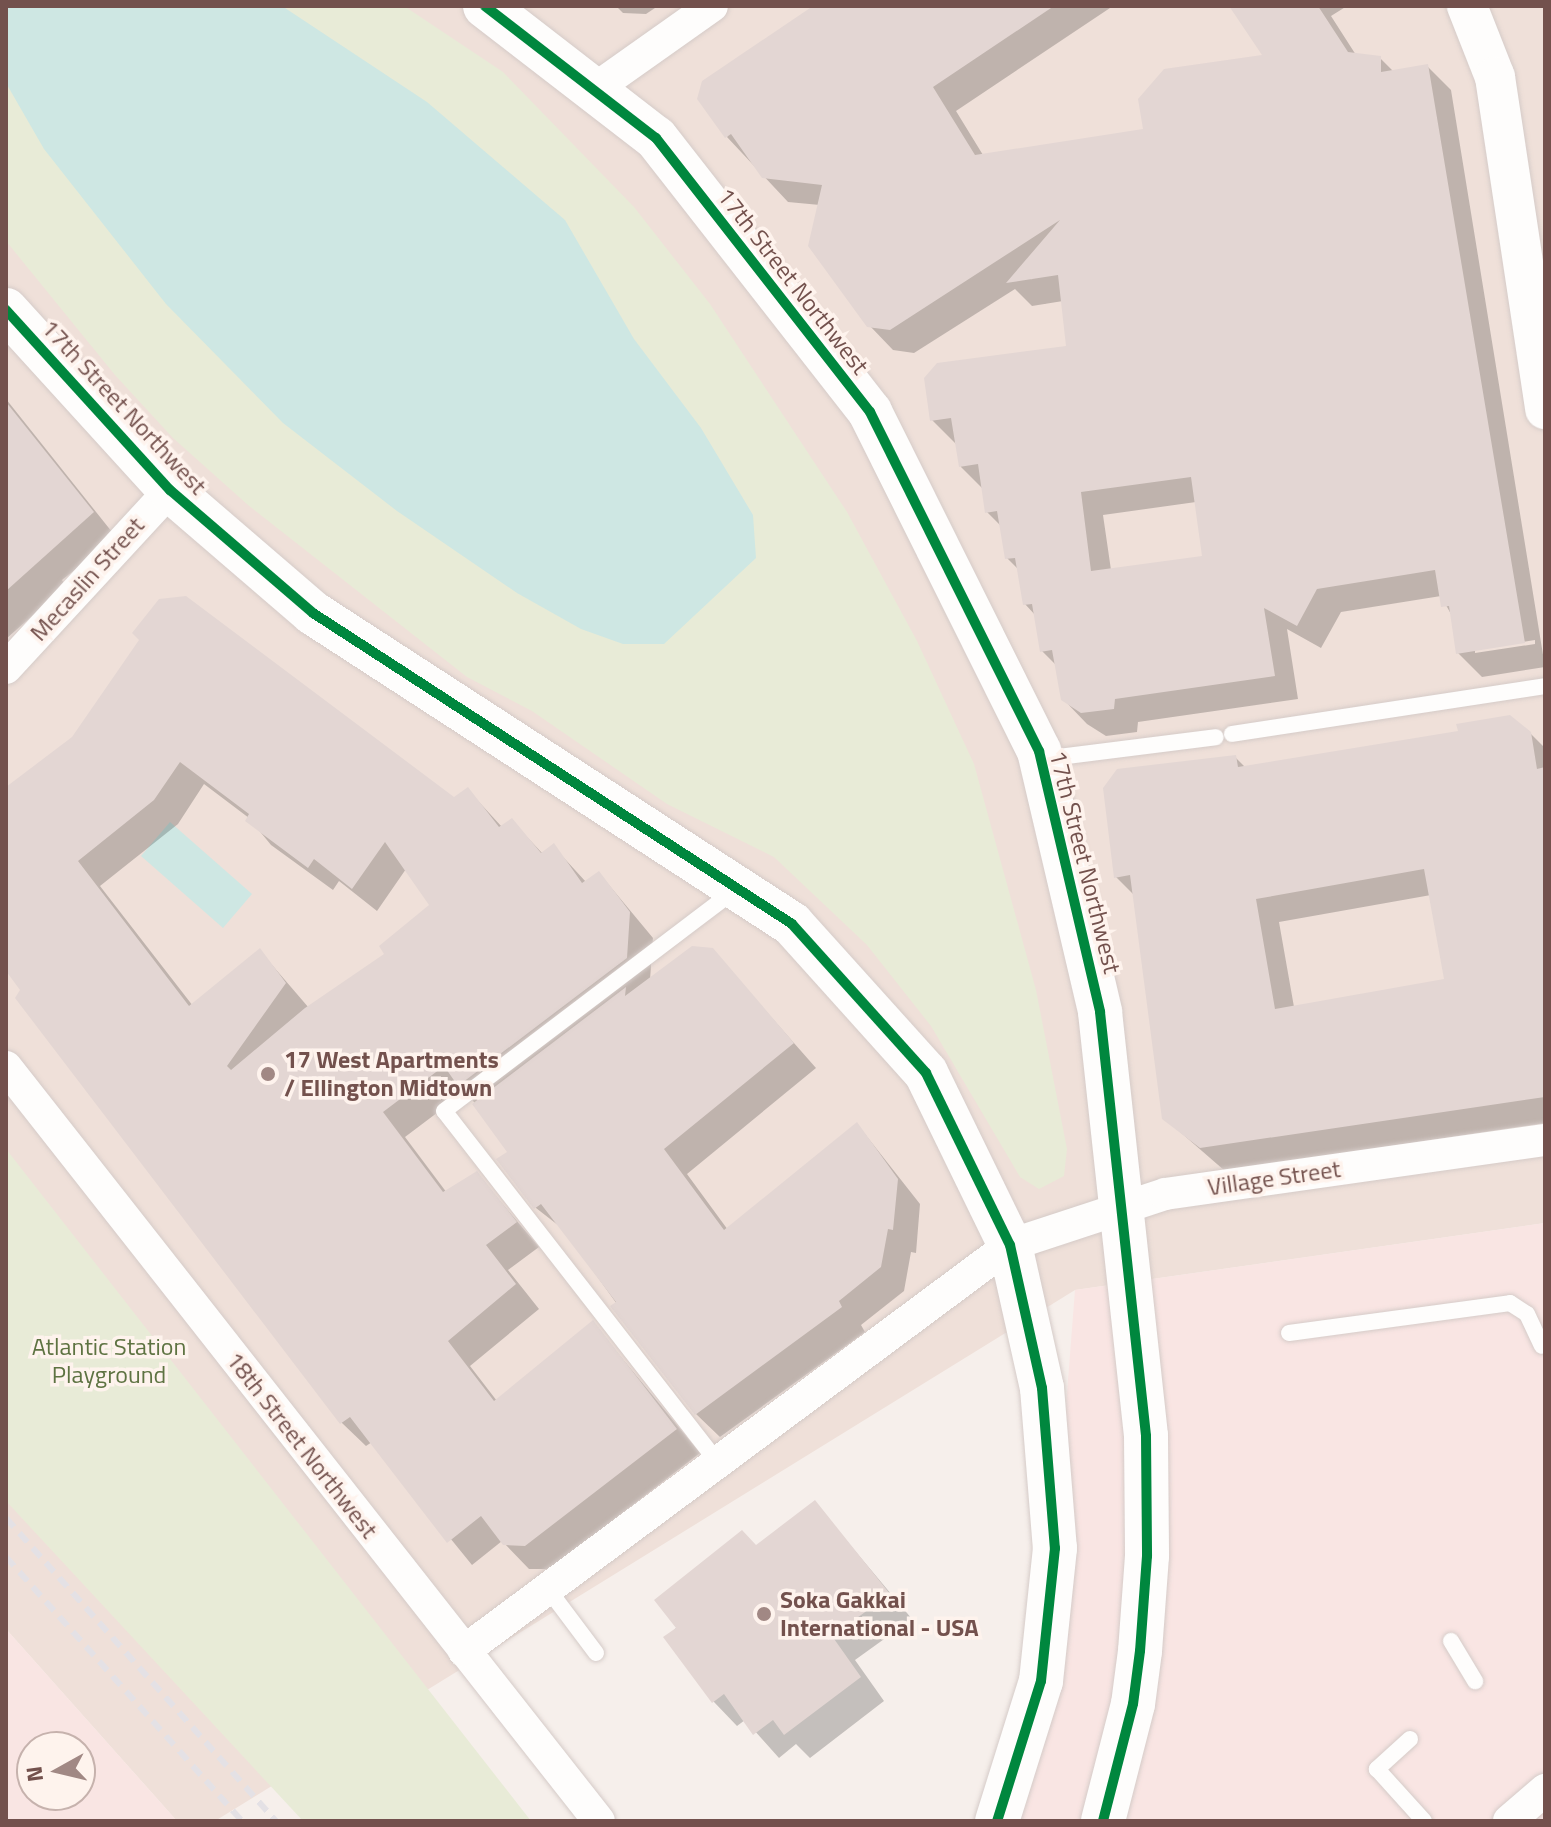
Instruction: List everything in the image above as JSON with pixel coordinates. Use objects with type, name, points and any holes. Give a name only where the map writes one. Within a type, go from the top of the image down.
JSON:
[{"type":"main road","name":"17th Street Northwest","points":[[485,6],[596,88],[656,138],[870,412],[1042,759],[1100,1012],[1140,1378],[1147,1556],[1140,1651],[1133,1704],[1103,1821]]},
{"type":"main road","name":"17th Street Northwest","points":[[6,310],[170,490],[313,613],[792,924],[926,1073],[1010,1245],[1042,1388],[1055,1548],[1041,1681],[997,1821]]},
{"type":"street","points":[[596,88],[712,6]]},
{"type":"street","points":[[1467,6],[1495,77],[1532,234],[1545,409]]},
{"type":"street","name":"Mecaslin Street","points":[[6,668],[170,490]]},
{"type":"street","name":"18th Street Northwest","points":[[6,1067],[599,1821]]},
{"type":"street","name":"Village Street","points":[[464,1651],[1010,1245],[1165,1194],[1545,1140]]},
{"type":"street","points":[[1509,1821],[1545,1790]]},
{"type":"lane","points":[[1042,759],[1224,736],[1545,686]]},
{"type":"lane","points":[[719,1464],[444,1111],[736,889]]},
{"type":"lane","points":[[1289,1333],[1510,1303],[1527,1314],[1542,1346]]},
{"type":"lane","points":[[548,1589],[596,1653]]},
{"type":"lane","points":[[1451,1641],[1475,1681]]},
{"type":"lane","points":[[1410,1739],[1377,1769],[1424,1821]]},
{"type":"shaded area","points":[[6,6],[1545,6],[1545,1223],[1075,1290],[215,1821],[177,1821],[6,1629]]},
{"type":"shaded area","points":[[1545,1223],[1545,1821],[1018,1821],[1055,1548],[1075,1290]]},
{"type":"shaded area","points":[[6,1629],[177,1821],[6,1821]]},
{"type":"green space","points":[[6,6],[404,6],[503,72],[634,207],[710,304],[847,512],[917,641],[974,764],[1036,990],[1067,1149],[1064,1176],[1039,1189],[1020,1177],[931,1026],[867,945],[774,857],[667,804],[532,711],[467,677],[248,505],[173,438],[115,375],[6,241]]},
{"type":"green space","name":"Atlantic Station Playground","points":[[6,1149],[531,1821],[303,1821],[6,1501]]},
{"type":"water","points":[[6,6],[282,6],[427,102],[565,220],[634,339],[701,428],[753,515],[756,558],[664,644],[623,644],[581,629],[517,593],[397,511],[283,423],[166,304],[44,149],[6,83]]},
{"type":"water","points":[[170,822],[252,894],[223,928],[141,856]]},
{"type":"building","points":[[813,6],[1054,6],[933,87],[975,155],[1143,129],[1138,99],[1164,69],[1262,55],[1229,6],[1318,6],[1348,52],[1381,56],[1381,72],[1428,64],[1525,643],[1456,654],[1449,606],[1441,607],[1435,570],[1317,589],[1297,626],[1264,608],[1275,676],[1115,699],[1114,709],[1081,713],[1061,700],[1052,650],[1040,652],[1032,604],[1023,605],[1015,558],[1005,559],[997,511],[985,513],[978,464],[959,467],[951,418],[930,421],[924,378],[937,363],[1066,346],[1058,275],[1006,283],[1060,220],[890,330],[867,327],[808,246],[822,185],[762,178],[731,134],[725,138],[697,99],[702,81]],"holes":[[[1191,477],[1202,556],[1091,571],[1081,492]]]},
{"type":"building","points":[[6,402],[94,512],[6,591]]},
{"type":"building","name":"17 West Apartments / Ellington Midtown","points":[[186,596],[454,797],[468,787],[499,827],[512,818],[541,853],[554,843],[582,883],[599,871],[630,912],[627,958],[458,1086],[444,1066],[383,1112],[443,1192],[477,1171],[517,1222],[486,1245],[516,1284],[448,1341],[494,1401],[593,1320],[677,1429],[525,1546],[503,1545],[481,1516],[447,1543],[350,1417],[340,1424],[15,998],[20,990],[6,971],[6,787],[72,737],[139,640],[132,633],[159,599]],"holes":[[[180,762],[249,814],[245,821],[308,868],[314,859],[352,889],[385,842],[429,905],[379,946],[384,954],[305,1008],[231,1070],[227,1066],[286,983],[260,948],[189,1006],[78,861],[154,800]]]},
{"type":"building","points":[[1510,715],[1531,732],[1537,769],[1545,767],[1545,1097],[1200,1148],[1162,1119],[1130,875],[1114,878],[1103,788],[1117,769],[1236,755],[1238,767],[1458,731],[1456,724]],"holes":[[[1424,869],[1444,979],[1275,1009],[1256,899]]]},
{"type":"building","points":[[692,946],[713,948],[794,1043],[664,1149],[724,1230],[857,1122],[898,1179],[893,1230],[888,1229],[881,1267],[839,1301],[842,1307],[695,1415],[610,1306],[616,1302],[541,1204],[534,1209],[496,1159],[507,1152],[472,1104],[626,987],[625,996]]},
{"type":"building","name":"Soka Gakkai International - USA","points":[[815,1500],[890,1594],[832,1636],[861,1677],[784,1735],[773,1720],[753,1735],[724,1694],[712,1703],[663,1637],[676,1628],[654,1600],[742,1530],[756,1545]]},
{"type":"railway","points":[[6,1518],[276,1821]]},
{"type":"railway","points":[[6,1557],[242,1821]]},
{"type":"cycle path","points":[[485,6],[656,138],[870,412],[1039,751],[1100,1012],[1146,1436],[1147,1556],[1140,1651],[1133,1704],[1103,1821]]},
{"type":"cycle path","points":[[6,310],[170,490],[313,613],[792,924],[926,1073],[1010,1245],[1042,1388],[1055,1548],[1041,1681],[997,1821]]},
{"type":"place","name":"17 West Apartments / Ellington Midtown","points":[[268,1074]]},
{"type":"place","name":"Soka Gakkai International - USA","points":[[764,1614]]}]
